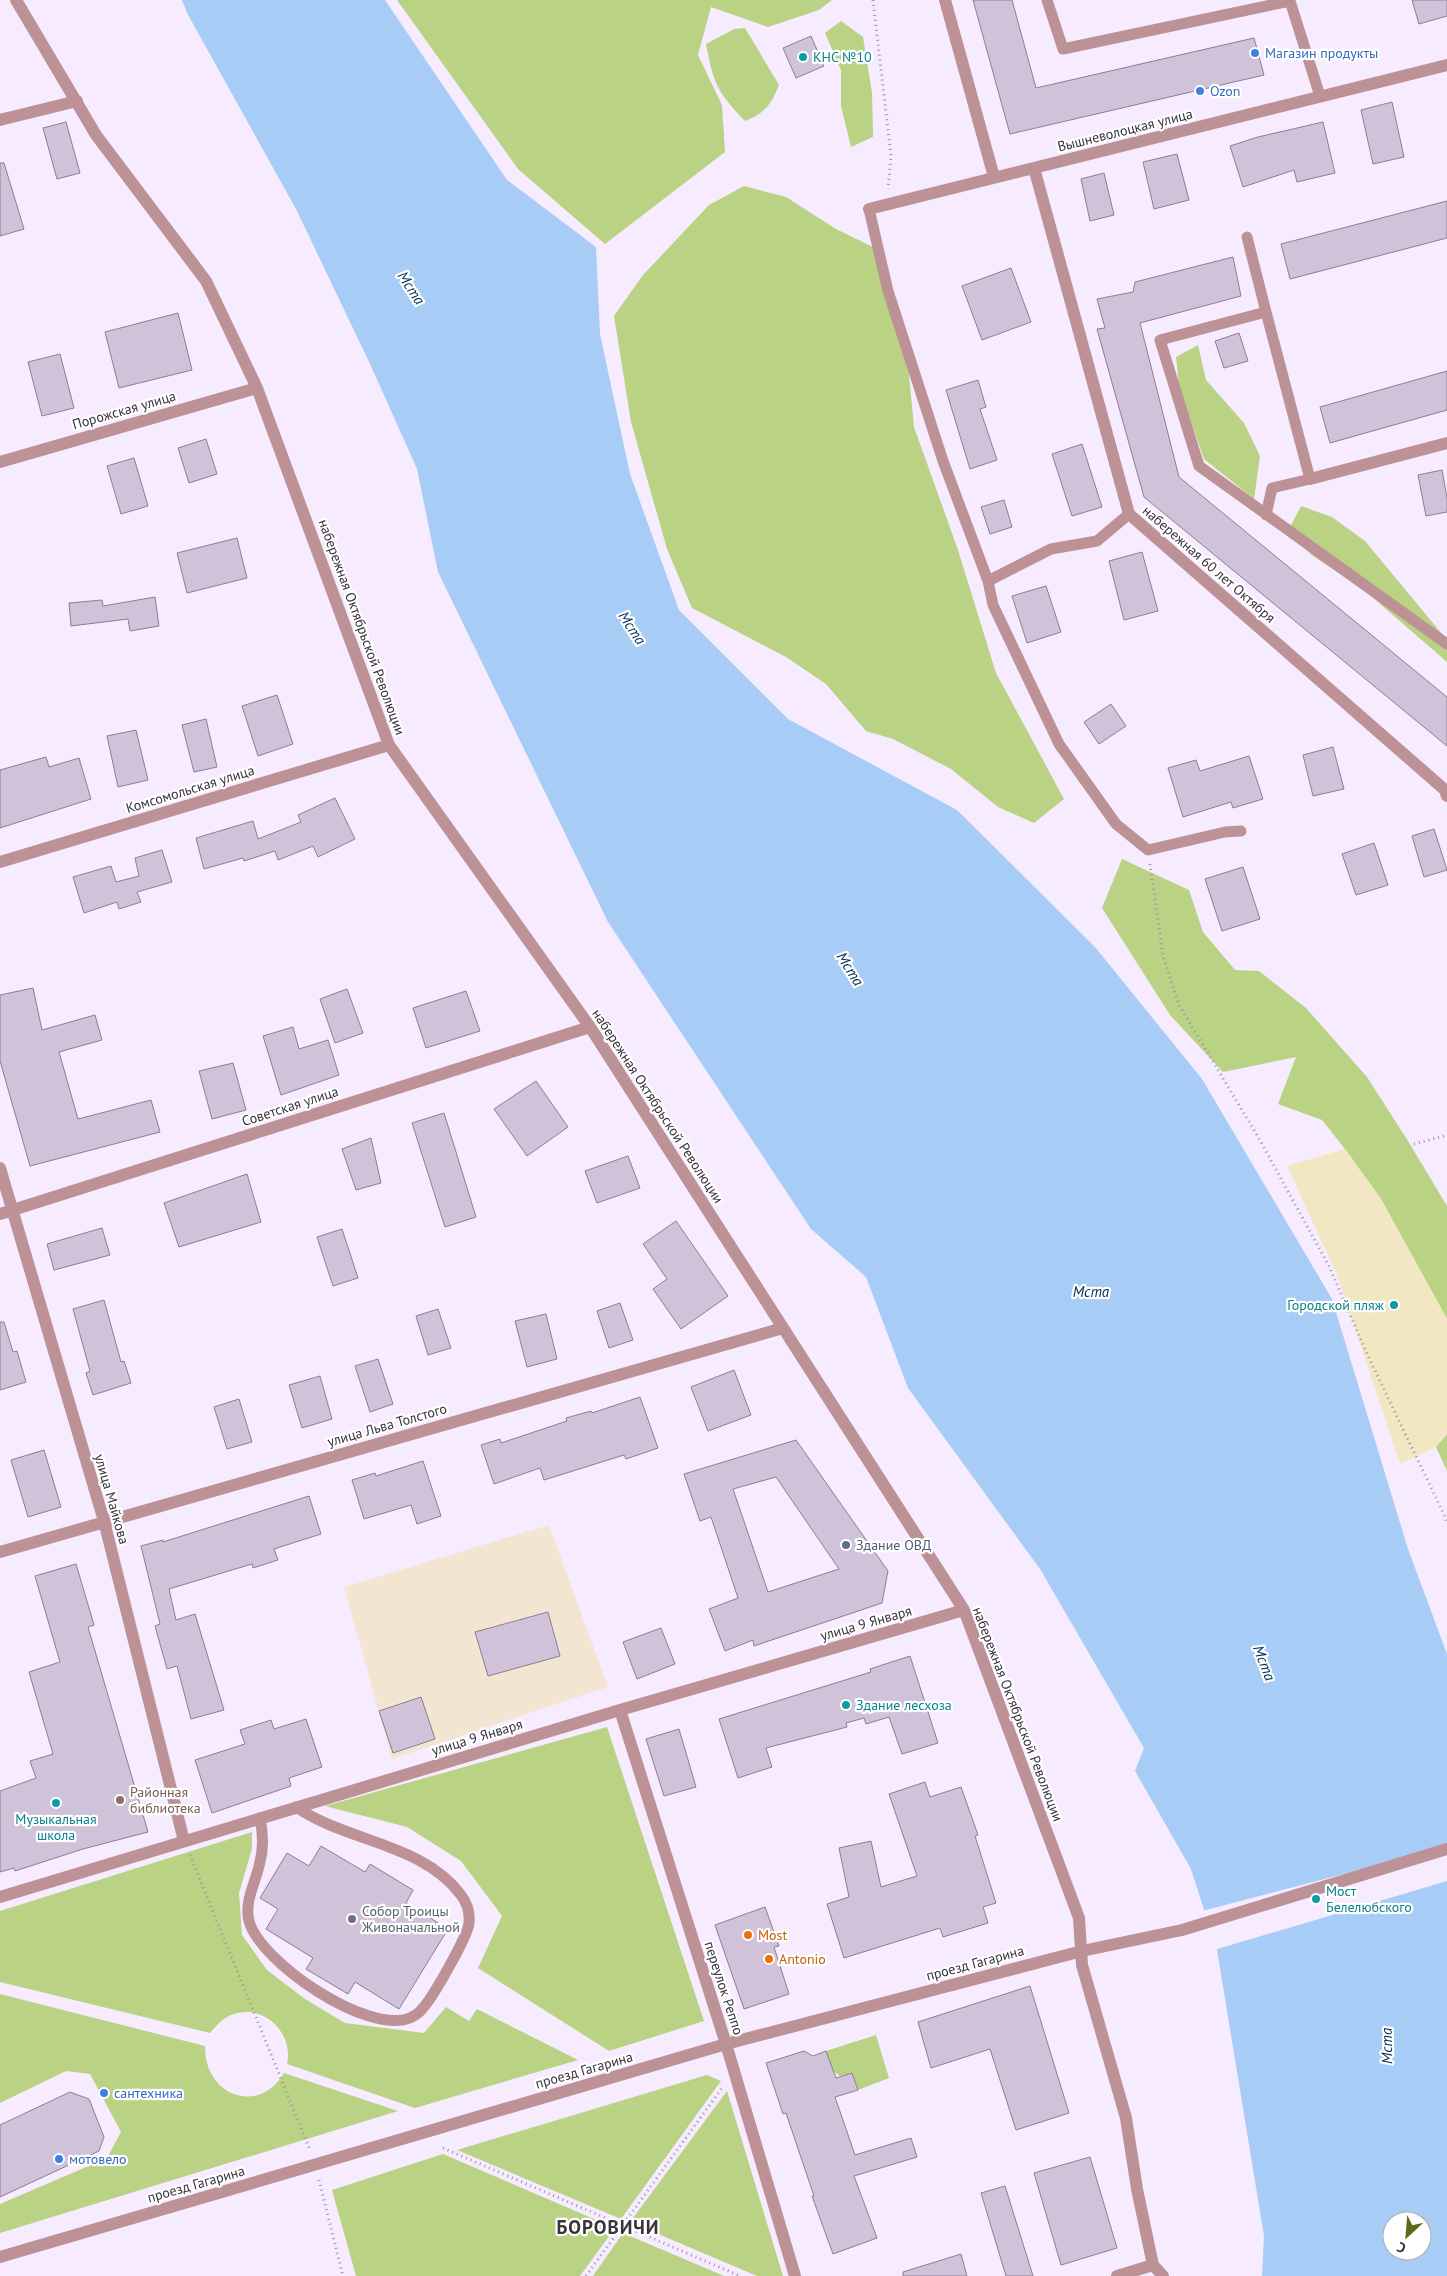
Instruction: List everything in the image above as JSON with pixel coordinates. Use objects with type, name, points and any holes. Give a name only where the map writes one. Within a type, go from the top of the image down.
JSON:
[{"type":"street","name":"набережная Октябрьской Революции","points":[[16,0],[96,135],[206,282],[257,388],[389,744],[590,1027],[964,1610],[1078,1918],[1082,1965],[1126,2118],[1137,2189],[1153,2265]]},
{"type":"street","points":[[945,0],[994,177]]},
{"type":"street","name":"Вышневолоцкая улица","points":[[869,209],[1447,65]]},
{"type":"street","points":[[0,120],[77,101]]},
{"type":"street","name":"набережная 60 лет Октября","points":[[1034,168],[1130,514],[1445,790],[1447,796]]},
{"type":"street","name":"Порожская улица","points":[[0,462],[257,388]]},
{"type":"street","points":[[1310,479],[1447,443]]},
{"type":"street","name":"Комсомольская улица","points":[[0,862],[389,744]]},
{"type":"street","name":"Советская улица","points":[[0,1214],[590,1027]]},
{"type":"street","name":"улица Майкова","points":[[0,1168],[104,1521],[184,1841]]},
{"type":"street","name":"улица Льва Толстого","points":[[0,1552],[783,1328]]},
{"type":"street","name":"улица 9 Января","points":[[0,1897],[620,1710],[964,1610]]},
{"type":"street","name":"переулок Реппо","points":[[620,1710],[726,2044],[795,2276]]},
{"type":"street","name":"проезд Гагарина","points":[[0,2258],[726,2044],[1082,1951],[1182,1930],[1447,1850]]},
{"type":"street","points":[[1117,2276],[1153,2265],[1163,2276]]},
{"type":"lane","points":[[1047,0],[1064,49],[1290,0],[1320,96]]},
{"type":"lane","points":[[869,209],[891,300],[943,461],[988,581],[994,604],[1059,744],[1116,824],[1148,850],[1224,832],[1242,831]]},
{"type":"lane","points":[[1247,237],[1310,479],[1272,488],[1266,515]]},
{"type":"lane","points":[[1266,312],[1160,340],[1199,466],[1447,644]]},
{"type":"lane","points":[[988,581],[1051,550],[1097,540],[1130,514]]},
{"type":"lane","points":[[260,1818],[264,1840],[260,1862],[246,1908],[255,1936],[283,1966],[332,2000],[359,2014],[377,2019],[393,2021],[410,2018],[422,2010],[436,1988],[469,1925],[468,1909],[461,1895],[446,1880],[420,1861],[317,1819],[296,1807]]},
{"type":"path","points":[[873,0],[891,156],[887,205]]},
{"type":"path","points":[[1148,850],[1162,956],[1179,1006],[1257,1135],[1329,1266],[1368,1356],[1447,1522]]},
{"type":"path","points":[[1414,1144],[1447,1135]]},
{"type":"path","points":[[184,1841],[316,2164],[343,2276]]},
{"type":"path","points":[[586,2276],[734,2072]]},
{"type":"path","points":[[443,2148],[740,2276]]},
{"type":"shaded area","points":[[549,1525],[608,1687],[392,1759],[344,1587]]},
{"type":"green space","points":[[397,0],[832,0],[819,10],[768,27],[711,7],[698,55],[722,105],[725,152],[605,244],[518,169]]},
{"type":"green space","points":[[841,21],[863,37],[872,93],[873,137],[851,147],[841,106],[841,70],[825,33]]},
{"type":"green space","points":[[745,28],[779,85],[767,107],[758,115],[745,121],[722,94],[711,68],[706,44],[734,29]]},
{"type":"green space","points":[[744,186],[786,197],[836,229],[873,247],[904,323],[914,427],[958,550],[996,673],[1064,799],[1034,823],[998,807],[951,769],[893,739],[866,731],[826,684],[786,657],[692,608],[667,549],[631,422],[614,316],[643,275],[709,205]]},
{"type":"green space","points":[[1198,345],[1206,380],[1244,423],[1260,456],[1254,499],[1204,459],[1179,387],[1176,357]]},
{"type":"green space","points":[[1301,506],[1332,517],[1365,541],[1447,640],[1447,662],[1364,590],[1313,556],[1287,533]]},
{"type":"green space","points":[[1122,859],[1189,890],[1203,932],[1235,970],[1259,971],[1306,1008],[1367,1077],[1447,1206],[1447,1319],[1381,1199],[1345,1149],[1322,1120],[1278,1104],[1296,1057],[1223,1072],[1170,1015],[1102,908]]},
{"type":"green space","points":[[1447,1434],[1447,1471],[1436,1447]]},
{"type":"green space","points":[[607,1727],[704,2021],[609,2051],[478,1968],[502,1916],[461,1861],[407,1827],[325,1806]]},
{"type":"green space","points":[[252,1832],[252,1849],[239,1893],[242,1935],[267,1970],[305,1999],[345,2023],[424,2033],[446,2007],[469,2021],[477,2009],[578,2060],[415,2108],[287,2064],[288,2052],[286,2041],[281,2031],[264,2016],[243,2012],[231,2015],[222,2020],[210,2033],[0,1982],[0,1911]]},
{"type":"green space","points":[[0,1994],[205,2046],[207,2063],[213,2077],[223,2088],[235,2094],[248,2097],[261,2094],[273,2086],[284,2073],[398,2111],[0,2233],[0,2204],[107,2158],[121,2132],[90,2074],[66,2071],[0,2103]]},
{"type":"green space","points":[[876,2035],[889,2078],[858,2090],[852,2073],[840,2076],[834,2072],[826,2051]]},
{"type":"green space","points":[[707,2075],[721,2081],[621,2219],[457,2150]]},
{"type":"green space","points":[[727,2091],[783,2276],[757,2276],[630,2222]]},
{"type":"green space","points":[[443,2154],[615,2228],[580,2276],[356,2276],[332,2190]]},
{"type":"green space","points":[[623,2233],[724,2276],[593,2276]]},
{"type":"sand","name":"Городской пляж","points":[[1345,1149],[1381,1199],[1447,1319],[1447,1434],[1436,1447],[1400,1464],[1338,1277],[1287,1166]]},
{"type":"water","name":"Мста","points":[[182,0],[385,0],[507,180],[596,247],[600,334],[630,474],[679,610],[788,719],[957,810],[1095,947],[1202,1079],[1332,1299],[1408,1549],[1447,1654],[1447,2276],[1262,2276],[1264,2236],[1217,1950],[1191,1869],[1135,1771],[1144,1748],[1040,1569],[908,1388],[866,1277],[811,1229],[608,922],[438,572],[417,469],[371,366],[296,209],[187,13]]},
{"type":"pier","name":"Мост Белелюбского","points":[[1447,1847],[1447,1881],[1214,1950],[1202,1911]]},
{"type":"building","points":[[973,0],[1012,0],[1036,88],[1254,38],[1264,75],[1010,134]]},
{"type":"building","points":[[1412,0],[1447,0],[1447,16],[1419,24]]},
{"type":"building","name":"КНС №10","points":[[811,36],[824,66],[796,78],[783,48]]},
{"type":"building","points":[[1392,102],[1404,157],[1373,164],[1361,110]]},
{"type":"building","points":[[66,122],[80,173],[57,179],[43,128]]},
{"type":"building","points":[[1323,122],[1335,173],[1297,182],[1294,170],[1243,187],[1230,146],[1258,137]]},
{"type":"building","points":[[1177,154],[1189,200],[1154,209],[1143,162]]},
{"type":"building","points":[[0,163],[4,163],[24,229],[0,236]]},
{"type":"building","points":[[1104,173],[1114,215],[1090,221],[1081,179]]},
{"type":"building","points":[[1447,201],[1447,238],[1290,279],[1281,244]]},
{"type":"building","points":[[1233,257],[1241,296],[1140,323],[1179,477],[1447,697],[1447,746],[1144,497],[1097,329],[1105,328],[1097,299],[1133,292],[1135,282]]},
{"type":"building","points":[[1011,268],[1031,322],[982,340],[962,286]]},
{"type":"building","points":[[178,313],[192,370],[119,388],[105,332]]},
{"type":"building","points":[[1239,333],[1248,361],[1224,368],[1215,341]]},
{"type":"building","points":[[60,354],[74,408],[42,416],[28,362]]},
{"type":"building","points":[[1447,371],[1447,410],[1330,443],[1320,407]]},
{"type":"building","points":[[978,380],[986,407],[980,409],[997,460],[970,469],[946,390]]},
{"type":"building","points":[[206,439],[217,474],[189,483],[178,448]]},
{"type":"building","points":[[1082,444],[1102,507],[1072,516],[1052,454]]},
{"type":"building","points":[[134,458],[148,506],[121,514],[107,466]]},
{"type":"building","points":[[1442,470],[1447,498],[1447,512],[1426,516],[1418,475]]},
{"type":"building","points":[[1004,500],[1012,527],[990,534],[981,507]]},
{"type":"building","points":[[237,538],[247,578],[187,593],[177,553]]},
{"type":"building","points":[[1142,552],[1158,611],[1124,620],[1109,561]]},
{"type":"building","points":[[1046,586],[1061,632],[1027,643],[1012,596]]},
{"type":"building","points":[[155,597],[159,626],[130,631],[128,619],[71,626],[69,603],[102,600],[103,606]]},
{"type":"building","points":[[277,695],[293,744],[258,756],[242,706]]},
{"type":"building","points":[[1111,704],[1126,726],[1099,744],[1084,722]]},
{"type":"building","points":[[206,719],[217,767],[194,772],[182,725]]},
{"type":"building","points":[[136,730],[148,780],[118,787],[107,736]]},
{"type":"building","points":[[1333,747],[1344,789],[1313,796],[1303,755]]},
{"type":"building","points":[[1249,756],[1263,799],[1233,808],[1231,802],[1183,817],[1168,768],[1196,760],[1200,771]]},
{"type":"building","points":[[46,757],[49,767],[79,758],[91,799],[0,828],[0,770]]},
{"type":"building","points":[[335,798],[355,839],[318,857],[313,846],[278,860],[275,851],[244,861],[243,858],[204,869],[196,838],[253,821],[258,839],[301,822],[298,815]]},
{"type":"building","points":[[1434,829],[1447,870],[1424,877],[1412,836]]},
{"type":"building","points":[[1374,843],[1388,885],[1356,895],[1342,854]]},
{"type":"building","points":[[162,850],[172,882],[137,892],[141,902],[119,909],[117,902],[84,913],[73,877],[111,866],[116,882],[139,876],[135,858]]},
{"type":"building","points":[[1243,867],[1260,919],[1222,931],[1205,879]]},
{"type":"building","points":[[33,988],[42,1030],[95,1015],[102,1040],[59,1052],[78,1119],[151,1100],[160,1132],[30,1166],[0,1061],[0,995]]},
{"type":"building","points":[[347,989],[363,1033],[335,1043],[320,999]]},
{"type":"building","points":[[466,991],[480,1031],[426,1048],[413,1008]]},
{"type":"building","points":[[293,1027],[299,1049],[328,1040],[339,1075],[281,1095],[263,1036]]},
{"type":"building","points":[[233,1063],[246,1110],[212,1119],[199,1071]]},
{"type":"building","points":[[536,1081],[568,1127],[527,1156],[494,1109]]},
{"type":"building","points":[[444,1113],[476,1217],[445,1227],[412,1123]]},
{"type":"building","points":[[371,1138],[381,1183],[356,1190],[342,1149]]},
{"type":"building","points":[[628,1156],[640,1188],[597,1203],[585,1171]]},
{"type":"building","points":[[247,1174],[261,1222],[179,1247],[164,1203]]},
{"type":"building","points":[[676,1221],[728,1296],[681,1329],[653,1289],[667,1279],[643,1244]]},
{"type":"building","points":[[102,1228],[110,1255],[54,1270],[47,1244]]},
{"type":"building","points":[[342,1229],[358,1278],[333,1286],[317,1237]]},
{"type":"building","points":[[104,1300],[121,1362],[124,1361],[131,1383],[93,1395],[86,1373],[90,1371],[73,1309]]},
{"type":"building","points":[[620,1303],[633,1340],[609,1348],[597,1311]]},
{"type":"building","points":[[438,1309],[451,1348],[428,1355],[416,1316]]},
{"type":"building","points":[[546,1314],[557,1359],[527,1367],[515,1321]]},
{"type":"building","points":[[0,1322],[4,1322],[13,1352],[17,1351],[26,1382],[0,1390]]},
{"type":"building","points":[[378,1359],[393,1404],[370,1412],[355,1366]]},
{"type":"building","points":[[734,1370],[751,1415],[708,1431],[691,1387]]},
{"type":"building","points":[[320,1376],[332,1419],[302,1428],[289,1385]]},
{"type":"building","points":[[640,1397],[658,1448],[626,1459],[624,1455],[544,1480],[540,1468],[494,1484],[481,1445],[500,1439],[501,1443],[567,1421],[566,1418],[591,1411],[592,1413]]},
{"type":"building","points":[[239,1399],[252,1442],[227,1449],[214,1407]]},
{"type":"building","name":"Здание ОВД","points":[[796,1440],[888,1571],[882,1603],[754,1646],[753,1640],[725,1651],[709,1609],[738,1598],[711,1517],[700,1521],[684,1474]],"holes":[[[776,1477],[839,1569],[768,1592],[733,1489]]]},
{"type":"building","points":[[44,1450],[61,1507],[28,1517],[11,1460]]},
{"type":"building","points":[[423,1461],[441,1516],[417,1524],[411,1505],[364,1519],[352,1480],[375,1473],[376,1476]]},
{"type":"building","points":[[309,1496],[321,1534],[274,1549],[278,1560],[253,1568],[252,1564],[169,1589],[176,1620],[195,1614],[224,1710],[191,1719],[177,1666],[167,1669],[155,1626],[160,1624],[141,1546],[163,1540],[163,1542]]},
{"type":"building","points":[[76,1564],[94,1625],[88,1627],[148,1832],[83,1849],[15,1871],[14,1868],[0,1872],[0,1791],[36,1778],[30,1761],[53,1754],[29,1672],[60,1662],[35,1576]]},
{"type":"building","points":[[548,1612],[560,1656],[488,1676],[475,1632]]},
{"type":"building","points":[[661,1628],[675,1664],[637,1679],[623,1642]]},
{"type":"building","points":[[910,1656],[938,1743],[902,1754],[889,1717],[866,1724],[864,1718],[846,1723],[847,1727],[766,1748],[772,1767],[738,1778],[719,1719],[871,1672],[870,1669]]},
{"type":"building","points":[[421,1697],[435,1739],[393,1753],[379,1711]]},
{"type":"building","points":[[306,1719],[322,1767],[289,1778],[291,1786],[212,1813],[195,1760],[245,1744],[240,1730],[271,1720],[274,1729]]},
{"type":"building","points":[[679,1729],[696,1787],[664,1796],[646,1739]]},
{"type":"building","points":[[925,1782],[930,1797],[961,1787],[978,1835],[975,1836],[996,1903],[983,1907],[988,1923],[943,1937],[940,1928],[844,1958],[827,1904],[849,1897],[839,1848],[871,1841],[881,1887],[917,1876],[889,1794]]},
{"type":"building","name":"Собор Троицы Живоначальной","points":[[321,1846],[365,1872],[370,1864],[413,1890],[406,1903],[448,1929],[399,2009],[355,1982],[348,1994],[306,1969],[313,1958],[266,1929],[278,1909],[260,1898],[287,1853],[309,1866]]},
{"type":"building","points":[[765,1907],[779,1946],[774,1947],[789,1994],[744,2009],[715,1925]]},
{"type":"building","points":[[1030,1986],[1069,2113],[1016,2130],[990,2049],[931,2068],[918,2022]]},
{"type":"building","points":[[804,2051],[813,2056],[826,2051],[836,2078],[852,2073],[858,2090],[835,2097],[855,2155],[911,2138],[917,2157],[854,2176],[877,2238],[833,2254],[812,2196],[814,2196],[786,2113],[783,2114],[766,2063]]},
{"type":"building","points":[[70,2092],[89,2099],[104,2137],[99,2151],[0,2197],[0,2125]]},
{"type":"building","points":[[1090,2157],[1117,2248],[1061,2265],[1034,2173]]},
{"type":"building","points":[[1005,2186],[1033,2276],[1006,2276],[981,2193]]},
{"type":"building","points":[[961,2254],[967,2276],[903,2276],[903,2272]]},
{"type":"place","name":"Магазин продукты","points":[[1255,53]]},
{"type":"place","name":"КНС №10","points":[[803,57]]},
{"type":"place","name":"Ozon","points":[[1200,91]]},
{"type":"place","name":"Городской пляж","points":[[1394,1305]]},
{"type":"place","name":"Здание ОВД","points":[[846,1545]]},
{"type":"place","name":"Здание лесхоза","points":[[846,1705]]},
{"type":"place","name":"Районная библиотека","points":[[120,1800]]},
{"type":"place","name":"Mузыкальная школа","points":[[56,1803]]},
{"type":"place","name":"Мост Белелюбского","points":[[1316,1899]]},
{"type":"place","name":"Собор Троицы Живоначальной","points":[[352,1919]]},
{"type":"place","name":"Most","points":[[748,1935]]},
{"type":"place","name":"Antonio","points":[[769,1959]]},
{"type":"place","name":"сантехника","points":[[104,2093]]},
{"type":"place","name":"мотовело","points":[[59,2159]]},
{"type":"district","name":"БОРОВИЧИ","points":[[608,2227]]}]
